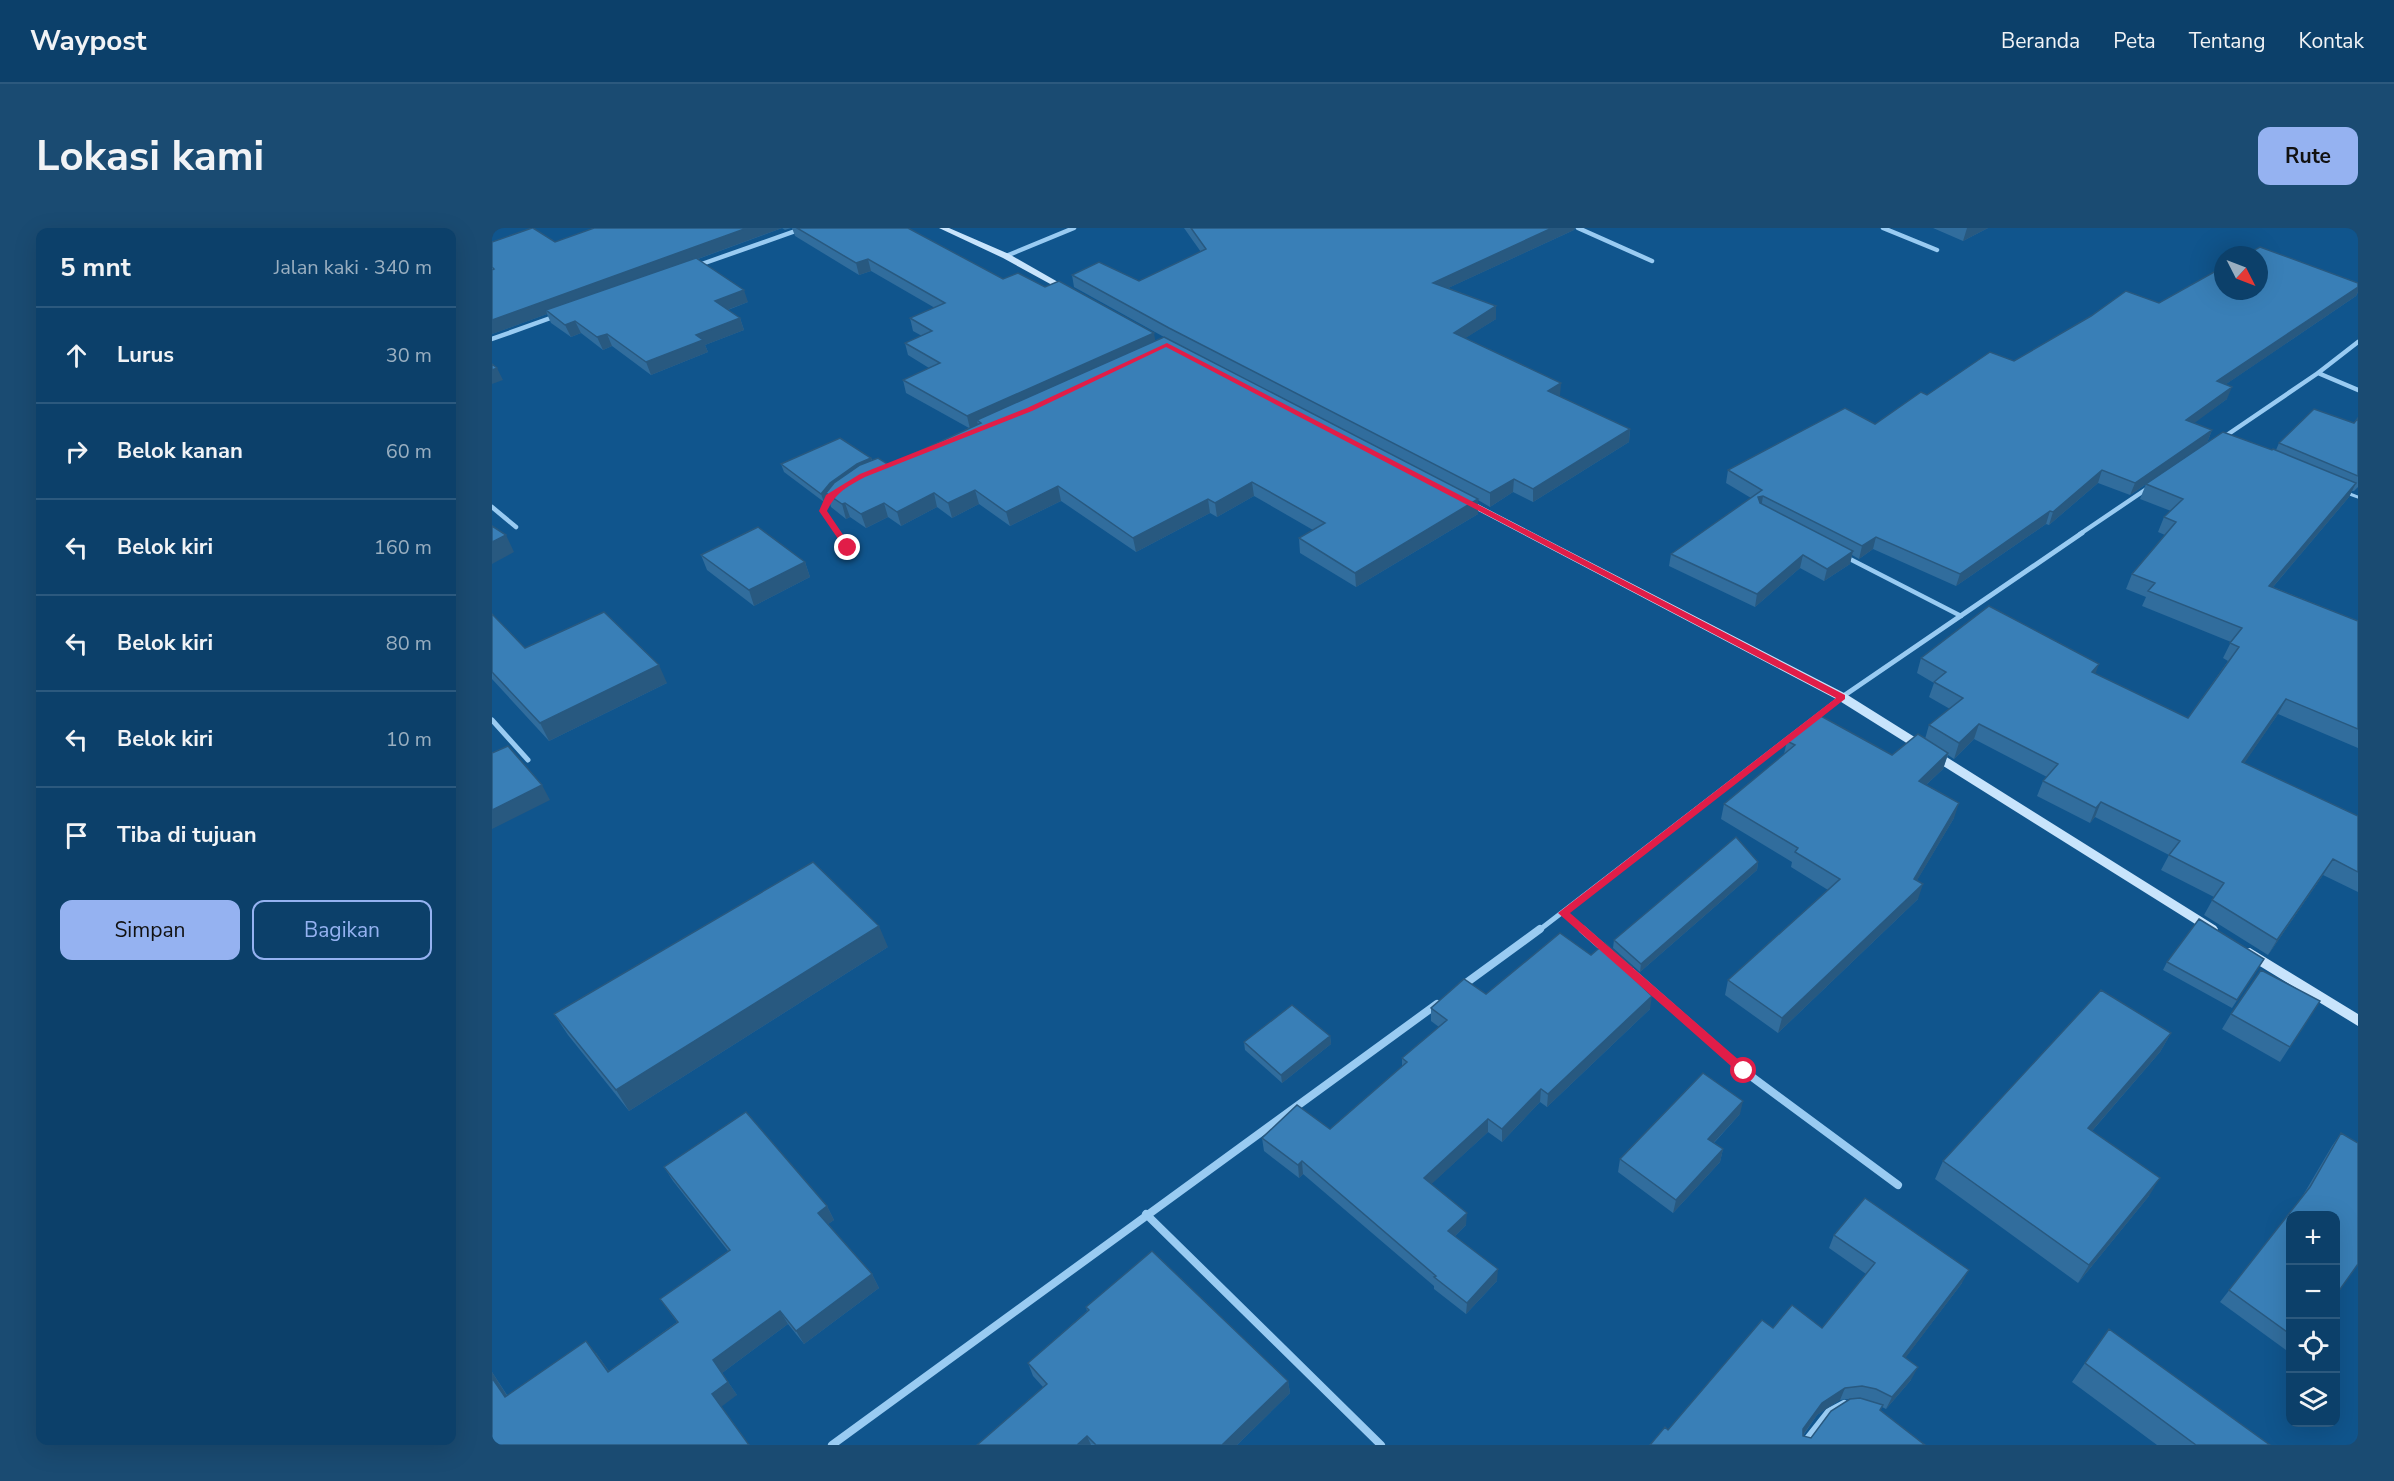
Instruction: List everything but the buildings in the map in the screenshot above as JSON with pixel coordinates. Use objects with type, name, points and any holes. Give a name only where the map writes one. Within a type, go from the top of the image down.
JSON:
[{"type":"street","points":[[693,268],[804,228]]},
{"type":"street","points":[[944,228],[1006,256],[1076,295]]},
{"type":"street","points":[[1006,256],[1074,228]]},
{"type":"street","points":[[1578,228],[1652,261]]},
{"type":"street","points":[[1883,228],[1937,250]]},
{"type":"street","points":[[492,339],[559,315]]},
{"type":"street","points":[[2210,446],[2318,373],[2358,342]]},
{"type":"street","points":[[2318,373],[2358,390]]},
{"type":"street","points":[[1456,990],[1563,913],[1842,697],[2153,485]]},
{"type":"street","points":[[837,491],[829,497],[823,511],[848,548]]},
{"type":"street","points":[[1452,493],[1842,697],[2227,938]]},
{"type":"street","points":[[492,507],[516,527]]},
{"type":"street","points":[[492,720],[528,759]]},
{"type":"street","points":[[1563,913],[1615,958]]},
{"type":"street","points":[[2237,945],[2358,1021]]},
{"type":"street","points":[[1623,965],[1744,1071],[1898,1185]]},
{"type":"street","points":[[832,1445],[1446,997]]},
{"type":"street","points":[[1146,1214],[1381,1445]]},
{"type":"street","points":[[1803,1445],[1829,1412],[1842,1404],[1856,1402]]},
{"type":"lane","points":[[2220,440],[2230,444]]},
{"type":"lane","points":[[2337,488],[2358,497]]},
{"type":"lane","points":[[1844,556],[1961,616]]},
{"type":"route","points":[[848,548],[823,511],[829,497],[844,486],[862,476],[998,423],[1167,345],[1842,697],[1563,913],[1744,1071]]}]
